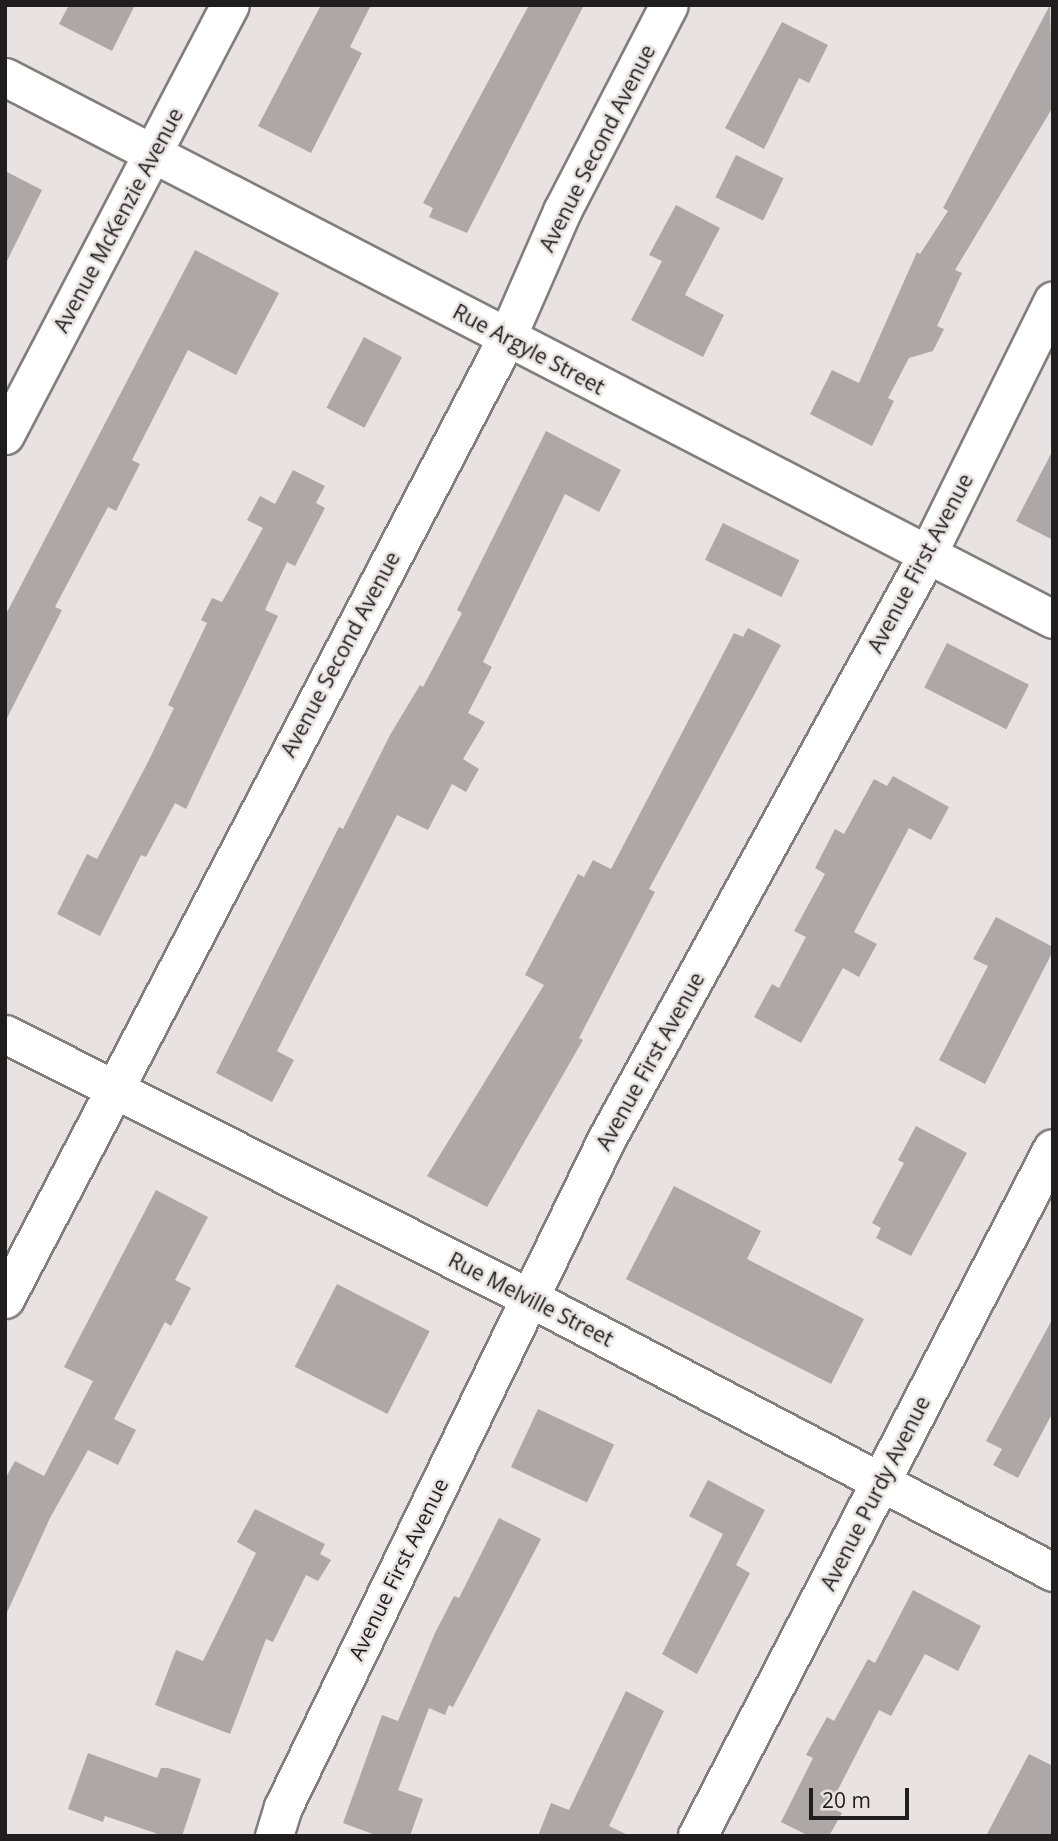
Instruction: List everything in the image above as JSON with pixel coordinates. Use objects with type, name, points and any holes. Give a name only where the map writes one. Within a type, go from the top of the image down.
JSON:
[{"type":"street","name":"Avenue McKenzie Avenue","points":[[5,435],[230,5]]},
{"type":"street","name":"Avenue Second Avenue","points":[[5,1299],[507,337],[562,211],[669,5]]},
{"type":"street","name":"Rue Argyle Street","points":[[5,77],[1053,619]]},
{"type":"street","name":"Avenue First Avenue","points":[[274,1836],[283,1807],[607,1138],[927,555],[1053,300]]},
{"type":"street","name":"Rue Melville Street","points":[[5,1034],[528,1297],[882,1480],[1053,1572]]},
{"type":"street","name":"Avenue Purdy Avenue","points":[[698,1836],[1053,1149]]},
{"type":"building","points":[[69,5],[135,5],[112,51],[59,24]]},
{"type":"building","points":[[321,5],[371,5],[350,47],[362,53],[311,153],[258,126]]},
{"type":"building","points":[[529,5],[584,5],[467,233],[429,217],[433,208],[423,203]]},
{"type":"building","points":[[1050,5],[1053,107],[955,270],[962,273],[937,326],[944,329],[933,351],[909,358],[888,398],[894,401],[872,446],[810,414],[832,370],[859,383],[917,252],[920,254],[948,211],[943,208]]},
{"type":"building","points":[[782,22],[828,45],[809,83],[799,78],[764,149],[725,128]]},
{"type":"building","points":[[736,155],[784,178],[763,220],[715,197]]},
{"type":"building","points":[[5,171],[42,190],[5,265]]},
{"type":"building","points":[[676,205],[720,228],[685,295],[724,315],[703,357],[631,320],[662,261],[649,255]]},
{"type":"building","points":[[195,250],[279,293],[236,375],[188,350],[132,460],[140,464],[116,511],[108,507],[55,607],[62,610],[5,722],[5,616]]},
{"type":"building","points":[[364,337],[402,357],[364,428],[326,408]]},
{"type":"building","points":[[546,431],[621,470],[599,512],[565,494],[483,662],[492,667],[468,713],[485,722],[463,759],[479,769],[466,792],[452,784],[428,830],[397,815],[277,1051],[294,1060],[272,1102],[216,1073],[339,827],[343,829],[390,735],[420,685],[423,687],[462,613],[457,610]]},
{"type":"building","points":[[1053,450],[1053,540],[1016,521]]},
{"type":"building","points":[[293,470],[325,486],[316,503],[325,508],[295,566],[287,562],[265,610],[278,616],[186,809],[175,803],[146,857],[141,855],[100,936],[57,914],[87,854],[97,859],[148,762],[174,708],[168,705],[207,623],[201,620],[212,598],[222,602],[263,528],[247,520],[260,496],[275,504]]},
{"type":"building","points":[[723,523],[799,560],[781,597],[705,560]]},
{"type":"building","points":[[748,628],[781,645],[649,889],[655,892],[579,1038],[583,1040],[487,1207],[427,1176],[544,985],[525,975],[578,874],[584,877],[593,860],[611,869],[734,633],[743,637]]},
{"type":"building","points":[[947,643],[1029,685],[1006,729],[924,688]]},
{"type":"building","points":[[893,776],[949,807],[931,840],[909,828],[854,932],[877,944],[859,977],[843,968],[801,1043],[754,1017],[772,984],[779,988],[806,937],[794,931],[825,874],[815,868],[835,829],[844,834],[874,779],[887,786]]},
{"type":"building","points":[[996,917],[1053,947],[1053,951],[985,1084],[939,1060],[988,966],[973,959]]},
{"type":"building","points":[[916,1126],[967,1153],[911,1256],[876,1238],[881,1228],[872,1223],[904,1163],[898,1160]]},
{"type":"building","points":[[674,1186],[761,1231],[747,1259],[864,1319],[831,1384],[626,1279]]},
{"type":"building","points":[[156,1190],[208,1217],[175,1280],[191,1288],[171,1326],[165,1322],[114,1419],[136,1430],[118,1465],[88,1450],[50,1518],[5,1617],[5,1479],[15,1461],[44,1476],[93,1381],[64,1367]]},
{"type":"building","points":[[337,1284],[430,1331],[387,1414],[295,1367]]},
{"type":"building","points":[[1053,1318],[1053,1412],[1018,1478],[993,1465],[1002,1449],[986,1441]]},
{"type":"building","points":[[538,1409],[614,1444],[587,1503],[511,1467]]},
{"type":"building","points":[[708,1480],[765,1510],[736,1565],[750,1573],[697,1674],[662,1654],[723,1534],[689,1516]]},
{"type":"building","points":[[255,1509],[325,1544],[320,1554],[331,1560],[318,1581],[306,1575],[273,1642],[266,1639],[230,1734],[155,1705],[176,1650],[203,1661],[256,1553],[237,1542]]},
{"type":"building","points":[[499,1518],[541,1539],[453,1707],[449,1705],[445,1715],[429,1708],[398,1790],[423,1799],[410,1836],[378,1836],[343,1823],[382,1715],[398,1721],[435,1633],[454,1596],[459,1598]]},
{"type":"building","points":[[913,1590],[981,1626],[958,1671],[925,1654],[891,1716],[879,1710],[829,1807],[842,1813],[829,1836],[809,1836],[781,1822],[813,1758],[806,1755],[827,1717],[834,1721],[868,1659],[875,1663]]},
{"type":"building","points":[[626,1691],[664,1711],[609,1826],[630,1836],[538,1836],[551,1803],[569,1810]]},
{"type":"building","points":[[88,1753],[157,1778],[161,1768],[168,1768],[201,1779],[182,1836],[164,1836],[105,1816],[103,1822],[68,1809]]},
{"type":"building","points":[[1029,1754],[1053,1766],[1053,1836],[986,1836]]}]
